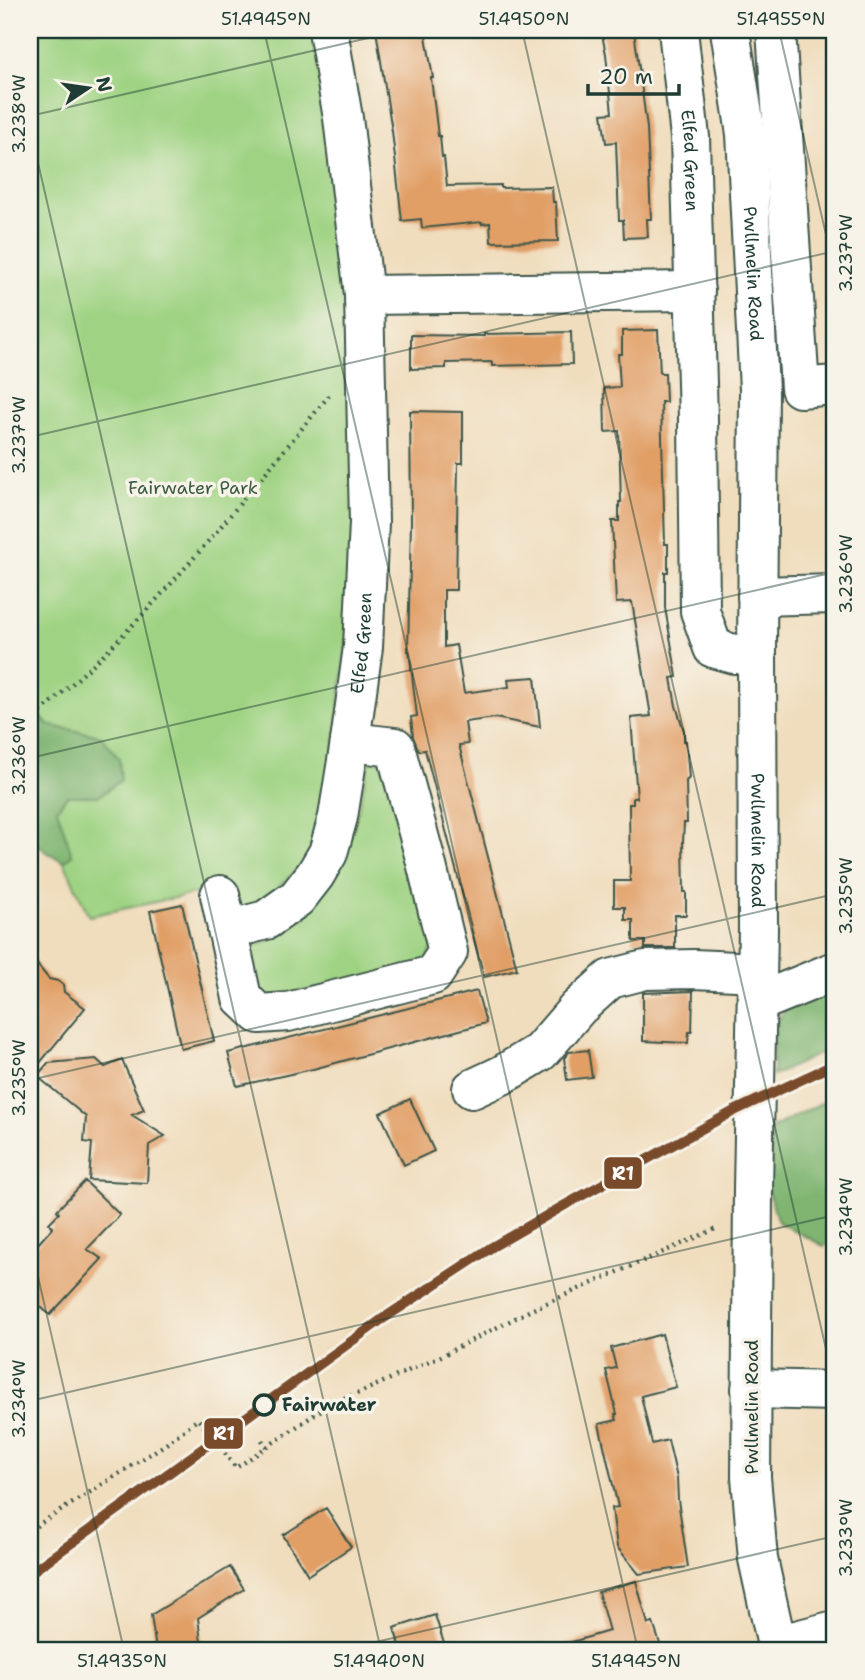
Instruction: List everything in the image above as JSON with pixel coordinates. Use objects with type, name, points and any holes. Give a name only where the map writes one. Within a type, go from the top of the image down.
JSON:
[{"type":"street","name":"Elfed Green","points":[[328,30],[343,118],[364,295],[369,523],[362,647],[351,741],[338,817],[328,853],[315,875],[296,898],[266,920],[223,913],[242,998],[259,1014],[289,1013],[433,975],[448,952],[395,747],[351,741]]},
{"type":"street","name":"Elfed Green","points":[[678,30],[690,137],[700,611],[713,648],[734,654],[757,652]]},
{"type":"street","name":"Pwllmelin Road","points":[[730,30],[746,134],[759,390],[757,1004],[751,1478],[758,1559],[778,1647]]},
{"type":"street","points":[[776,30],[800,388],[835,385]]},
{"type":"street","points":[[364,295],[695,291]]},
{"type":"street","points":[[757,596],[835,594]]},
{"type":"street","points":[[472,1089],[540,1052],[578,1008],[610,979],[646,970],[694,969],[757,1004],[835,971]]},
{"type":"street","points":[[751,1389],[835,1391]]},
{"type":"street","points":[[778,1647],[835,1630]]},
{"type":"path","points":[[30,721],[123,635],[170,584],[365,353]]},
{"type":"path","points":[[30,1530],[168,1445],[198,1419],[236,1468],[333,1402],[441,1356],[753,1201]]},
{"type":"path","points":[[262,1440],[266,1447]]},
{"type":"green space","name":"Fairwater Park","points":[[30,30],[316,30],[351,261],[359,536],[327,810],[306,862],[255,908],[242,909],[221,888],[89,916],[44,819],[30,796]]},
{"type":"green space","points":[[30,704],[48,725],[101,736],[119,759],[121,780],[99,796],[67,796],[57,809],[72,855],[64,862],[45,851],[30,837]]},
{"type":"green space","points":[[381,761],[437,939],[423,966],[267,999],[252,985],[249,958],[252,947],[285,933],[305,916],[325,891],[354,827],[369,762]]},
{"type":"green space","points":[[835,980],[835,1046],[773,1076],[773,1044],[778,1020],[796,995]]},
{"type":"green space","points":[[835,1096],[835,1239],[824,1246],[778,1222],[768,1191],[772,1128]]},
{"type":"building","points":[[376,30],[425,30],[447,186],[552,187],[553,202],[556,202],[558,241],[491,242],[490,223],[422,228],[421,219],[402,221],[392,131]]},
{"type":"building","points":[[601,30],[634,30],[647,128],[651,219],[647,219],[648,237],[624,238],[623,220],[619,220],[616,142],[606,143],[602,114],[612,113]]},
{"type":"building","points":[[658,330],[660,373],[665,373],[666,402],[661,402],[665,544],[668,544],[665,608],[677,677],[671,678],[686,741],[689,778],[686,781],[687,823],[684,823],[683,842],[686,915],[675,915],[675,948],[645,948],[645,941],[633,941],[633,920],[625,920],[625,907],[614,907],[614,881],[630,881],[629,804],[633,804],[633,798],[637,798],[631,718],[651,716],[632,602],[616,603],[612,521],[619,521],[621,502],[619,431],[605,432],[604,388],[620,387],[618,354],[622,354],[622,331]]},
{"type":"building","points":[[571,332],[572,364],[492,366],[492,362],[446,363],[446,368],[411,369],[411,335],[484,336]]},
{"type":"building","points":[[410,411],[463,412],[463,463],[458,463],[456,590],[444,590],[444,647],[456,645],[464,693],[509,687],[508,679],[535,677],[540,727],[495,718],[465,722],[468,744],[459,745],[517,969],[484,977],[425,750],[419,751],[413,737],[411,717],[417,716],[408,651]]},
{"type":"building","points":[[182,904],[214,1041],[181,1049],[150,911]]},
{"type":"building","points":[[30,956],[49,979],[63,985],[64,992],[85,1008],[30,1075]]},
{"type":"building","points":[[477,991],[486,1023],[313,1069],[237,1086],[228,1053]]},
{"type":"building","points":[[693,991],[692,1032],[689,1032],[688,1043],[643,1041],[643,993]]},
{"type":"building","points":[[588,1050],[592,1077],[567,1080],[564,1058],[569,1052]]},
{"type":"building","points":[[96,1059],[105,1067],[122,1060],[144,1110],[132,1115],[165,1136],[149,1145],[147,1183],[89,1180],[92,1143],[84,1142],[86,1117],[37,1076],[48,1063]]},
{"type":"building","points":[[410,1099],[434,1151],[404,1165],[380,1113]]},
{"type":"building","points":[[85,1181],[120,1215],[87,1249],[102,1259],[50,1315],[30,1297],[30,1253],[53,1227],[49,1223],[59,1213],[57,1210]]},
{"type":"building","points":[[662,1334],[676,1387],[641,1396],[652,1444],[668,1440],[677,1478],[688,1567],[639,1574],[617,1547],[612,1508],[618,1507],[599,1424],[617,1420],[606,1370],[616,1368],[611,1348]]},
{"type":"building","points":[[326,1508],[351,1547],[308,1575],[283,1535]]},
{"type":"building","points":[[230,1567],[244,1589],[198,1618],[202,1650],[156,1650],[151,1615]]},
{"type":"building","points":[[636,1581],[648,1624],[653,1623],[662,1650],[566,1650],[565,1644],[609,1631],[598,1592]]},
{"type":"building","points":[[435,1615],[446,1650],[401,1650],[394,1628]]},
{"type":"transit line","name":"R1","points":[[30,1573],[381,1320],[492,1247],[734,1111],[835,1064]]},
{"type":"place","name":"Fairwater","points":[[264,1405]]}]
